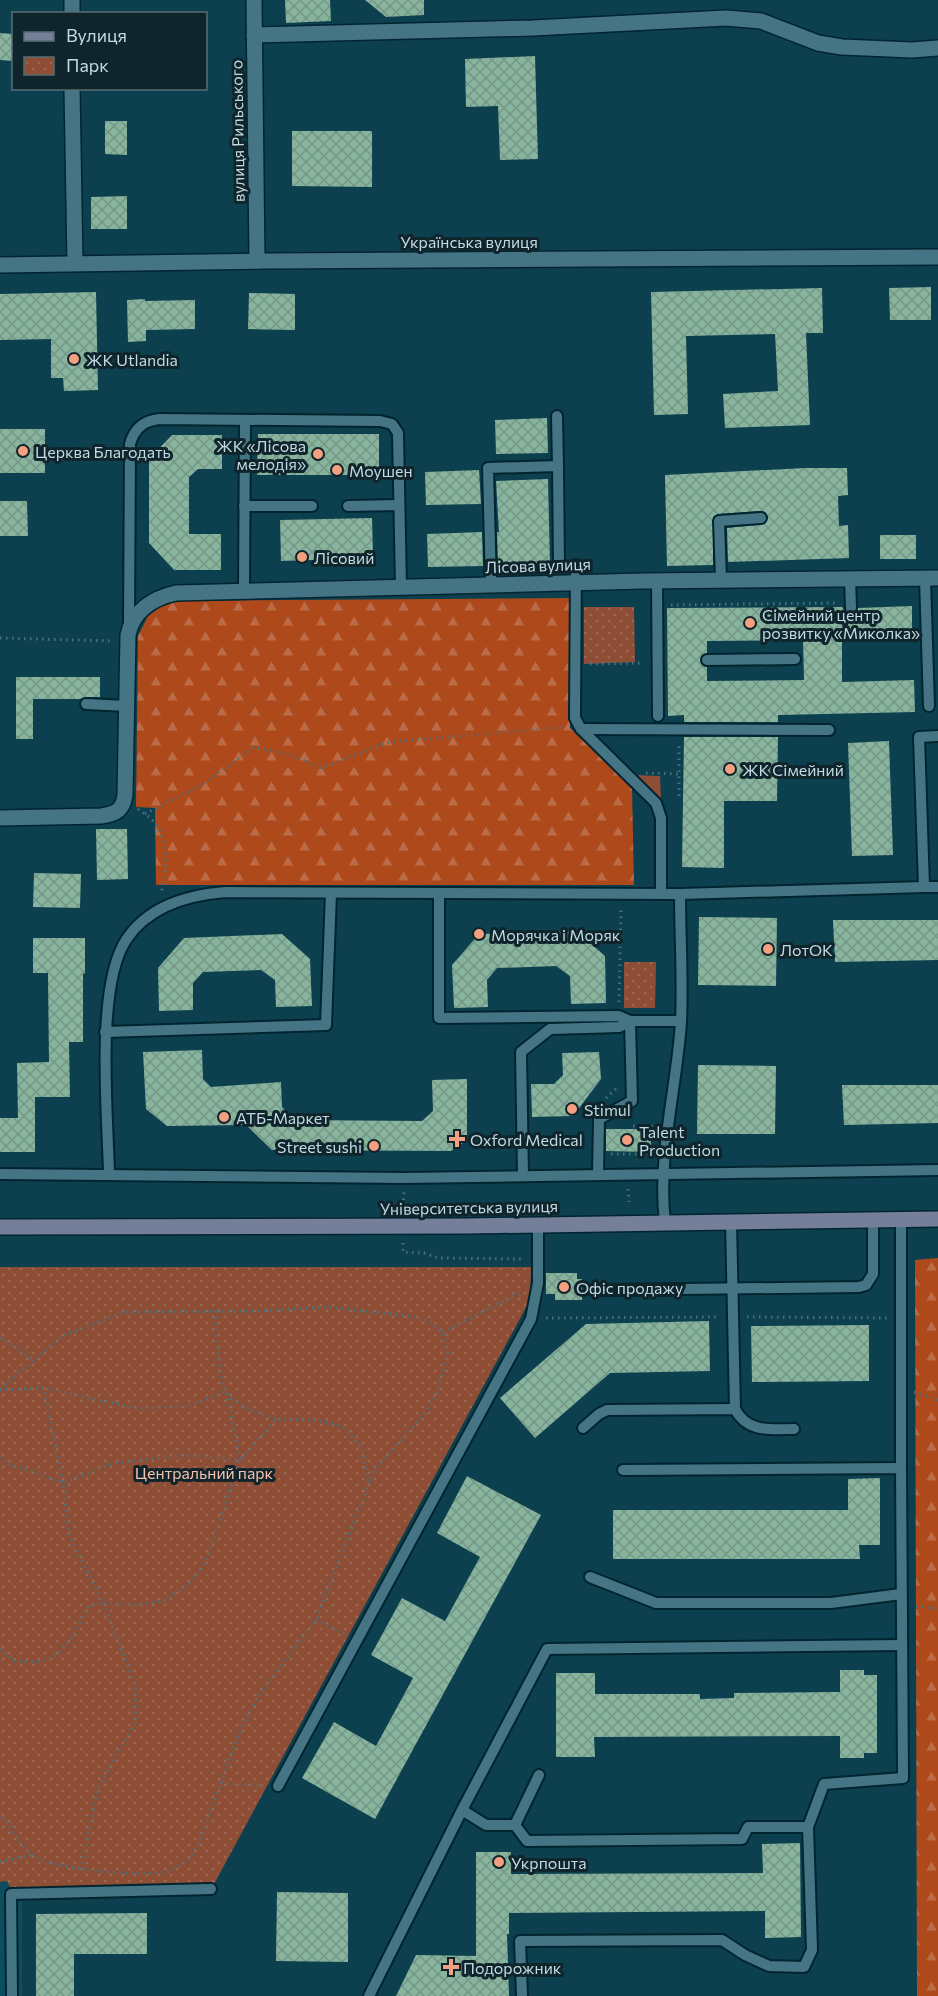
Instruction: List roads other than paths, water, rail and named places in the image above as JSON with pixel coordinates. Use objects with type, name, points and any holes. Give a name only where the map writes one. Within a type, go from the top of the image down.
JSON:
[{"type":"main road","name":"Університетська вулиця","points":[[0,1227],[403,1226],[938,1219]]},
{"type":"street","name":"вулиця Рильського","points":[[254,0],[257,261]]},
{"type":"street","points":[[254,35],[533,28],[735,18],[761,21],[818,43],[842,47],[912,50],[938,48]]},
{"type":"street","points":[[72,90],[75,263]]},
{"type":"street","name":"Українська вулиця","points":[[0,265],[257,261],[938,257]]},
{"type":"street","name":"Лісова вулиця","points":[[124,638],[131,623],[144,608],[164,596],[176,593],[657,581],[932,578]]},
{"type":"street","points":[[0,818],[109,815],[120,810],[125,795],[127,706],[124,638]]},
{"type":"lane","points":[[557,416],[559,566]]},
{"type":"lane","points":[[124,638],[130,444],[134,433],[141,425],[159,419],[380,421],[392,424],[398,433],[401,588]]},
{"type":"lane","points":[[244,592],[245,420]]},
{"type":"lane","points":[[491,585],[488,468],[558,466]]},
{"type":"lane","points":[[348,506],[399,505]]},
{"type":"lane","points":[[244,506],[312,506]]},
{"type":"lane","points":[[721,580],[719,521],[761,518]]},
{"type":"lane","points":[[576,565],[575,718],[579,727],[626,772],[658,807],[661,818],[661,894]]},
{"type":"lane","points":[[850,578],[850,605]]},
{"type":"lane","points":[[928,706],[932,578]]},
{"type":"lane","points":[[657,581],[662,662],[658,716]]},
{"type":"lane","points":[[707,660],[795,659]]},
{"type":"lane","points":[[86,704],[127,706]]},
{"type":"lane","points":[[579,727],[829,730]]},
{"type":"lane","points":[[924,887],[919,737],[938,736]]},
{"type":"lane","points":[[109,1175],[105,1032],[112,976],[122,948],[131,933],[155,912],[176,901],[211,893],[621,894],[638,897],[661,894],[938,887]]},
{"type":"lane","points":[[105,1032],[327,1025],[331,892]]},
{"type":"lane","points":[[439,894],[439,1018],[619,1016],[630,1021],[681,1021]]},
{"type":"lane","points":[[665,1222],[662,1202],[664,1173],[681,1021],[680,894]]},
{"type":"lane","points":[[598,1174],[598,1119],[632,1101],[630,1021]]},
{"type":"lane","points":[[522,1176],[521,1052],[550,1029],[619,1027],[630,1021]]},
{"type":"lane","points":[[0,1174],[404,1178],[938,1170]]},
{"type":"lane","points":[[602,1290],[859,1287],[866,1285],[873,1275],[873,1219]]},
{"type":"lane","points":[[522,1996],[520,1941],[722,1940],[745,1955],[770,1966],[804,1967],[812,1950],[808,1827],[824,1784],[903,1778],[901,1219]]},
{"type":"lane","points":[[731,1221],[735,1409],[746,1424],[756,1429],[794,1429]]},
{"type":"lane","points":[[278,1786],[531,1319],[538,1283],[538,1224]]},
{"type":"lane","points":[[583,1428],[599,1414],[608,1410],[735,1409]]},
{"type":"lane","points":[[622,1470],[901,1468]]},
{"type":"lane","points":[[590,1577],[656,1603],[831,1603],[901,1599]]},
{"type":"lane","points":[[369,1996],[462,1810],[548,1649],[902,1645]]},
{"type":"lane","points":[[515,1825],[539,1776]]},
{"type":"lane","points":[[462,1810],[486,1825],[515,1825]]},
{"type":"lane","points":[[515,1825],[527,1841],[742,1839],[748,1827],[808,1827]]},
{"type":"lane","points":[[12,1996],[11,1894],[211,1889]]},
{"type":"place","name":"ЖК Utlandia","points":[[74,359]]},
{"type":"place","name":"Церква Благодать","points":[[23,451]]},
{"type":"place","name":"ЖК «Лісова мелодія»","points":[[318,454]]},
{"type":"place","name":"Моушен","points":[[337,470]]},
{"type":"place","name":"Лісовий","points":[[302,557]]},
{"type":"place","name":"Сімейний центр розвитку «Миколка»","points":[[750,623]]},
{"type":"place","name":"ЖК Сімейний","points":[[730,769]]},
{"type":"place","name":"Морячка і Моряк","points":[[479,934]]},
{"type":"place","name":"ЛотОК","points":[[768,949]]},
{"type":"place","name":"Stimul","points":[[572,1109]]},
{"type":"place","name":"АТБ-Маркет","points":[[224,1117]]},
{"type":"place","name":"Oxford Medical","points":[[457,1139]]},
{"type":"place","name":"Talent Production","points":[[627,1140]]},
{"type":"place","name":"Street sushi","points":[[374,1146]]},
{"type":"place","name":"Офіс продажу","points":[[564,1287]]},
{"type":"place","name":"Укрпошта","points":[[499,1862]]},
{"type":"place","name":"Подорожник","points":[[451,1967]]},
{"type":"park label","name":"Центральний парк","points":[[204,1472]]}]
